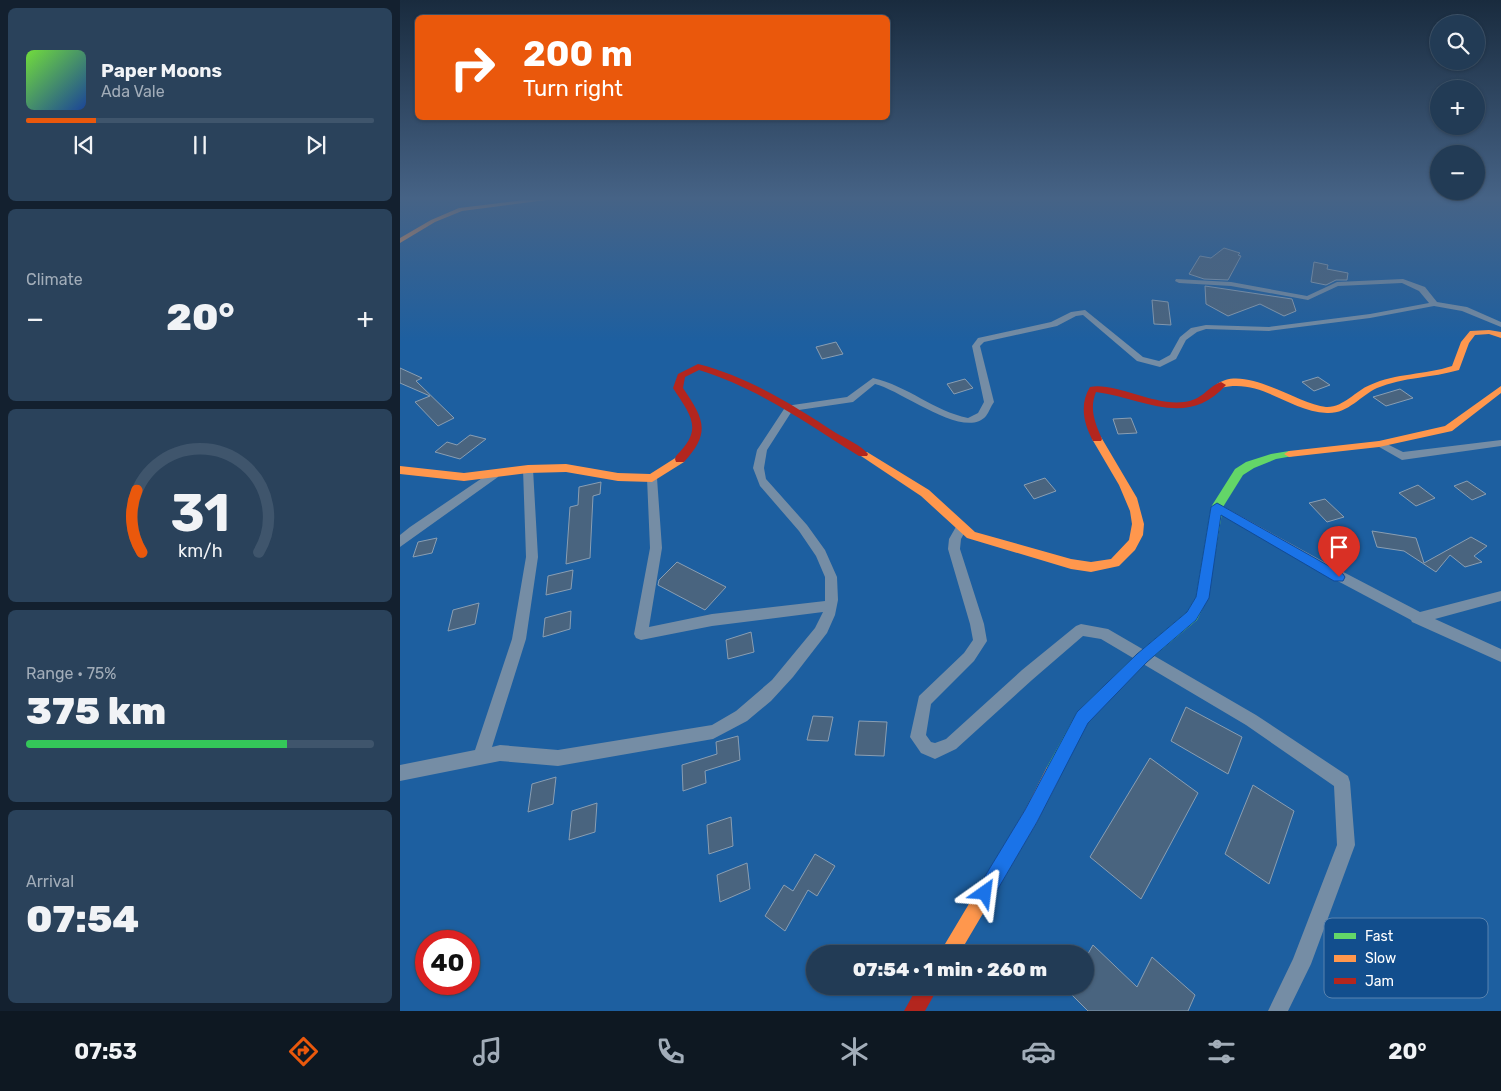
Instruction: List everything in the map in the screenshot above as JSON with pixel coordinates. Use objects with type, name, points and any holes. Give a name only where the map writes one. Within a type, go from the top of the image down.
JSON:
[{"type":"street","points":[[1180,281],[1230,284],[1308,298],[1337,284],[1403,281],[1422,289],[1434,304]]},
{"type":"street","points":[[789,408],[850,400],[873,381],[888,383],[947,416],[969,421],[982,415],[989,402],[976,346],[981,340],[1054,324],[1074,314],[1085,312],[1140,359],[1160,364],[1174,357],[1183,339],[1194,330],[1206,327],[1269,329],[1370,316],[1434,304],[1464,309],[1501,326]]},
{"type":"street","points":[[400,470],[464,477],[528,469],[566,468],[618,477],[637,476],[652,478],[684,456],[697,435],[699,426],[697,420],[678,388],[681,376],[689,370],[698,367],[725,374],[789,408],[925,493],[961,528],[971,535],[1071,564],[1091,566],[1115,563],[1137,535],[1138,520],[1133,501],[1097,439],[1085,405],[1086,396],[1093,389],[1117,391],[1170,406],[1200,402],[1226,382],[1245,383],[1268,389],[1315,408],[1332,410],[1349,406],[1362,392],[1389,379],[1443,374],[1456,368],[1464,339],[1473,332],[1490,331],[1501,335]]},
{"type":"street","points":[[953,945],[1031,816],[1082,717],[1142,658],[1192,616],[1202,598],[1217,507],[1230,483],[1239,472],[1250,465],[1275,456],[1379,444],[1448,428],[1484,404],[1501,389]]},
{"type":"street","points":[[400,774],[500,753],[558,758],[713,732],[733,724],[752,710],[787,675],[826,623],[833,587],[827,563],[807,532],[761,480],[758,459],[764,442],[784,419],[789,408]]},
{"type":"street","points":[[1379,444],[1402,456],[1501,443]]},
{"type":"street","points":[[481,756],[519,639],[532,557],[528,469]]},
{"type":"street","points":[[400,542],[414,530],[494,474]]},
{"type":"street","points":[[652,478],[656,548],[641,634],[712,620],[830,606]]},
{"type":"street","points":[[1217,507],[1307,561],[1418,618],[1501,656]]},
{"type":"street","points":[[961,528],[955,538],[954,549],[977,624],[980,641],[969,658],[924,701],[918,737],[926,748],[935,751],[951,744],[1027,675],[1081,630],[1103,633],[1142,658],[1251,720],[1342,782],[1346,845],[1301,964],[1278,1011]]},
{"type":"street","points":[[400,531],[414,530]]},
{"type":"street","points":[[1418,618],[1501,596]]},
{"type":"street","points":[[914,1011],[924,995]]},
{"type":"shaded area","points":[[400,247],[1501,247],[1501,1011],[400,1011]]},
{"type":"building","points":[[1224,248],[1240,253],[1238,255],[1241,256],[1228,280],[1204,279],[1189,274],[1200,256],[1211,258]]},
{"type":"building","points":[[1314,262],[1328,265],[1327,269],[1348,273],[1347,280],[1336,280],[1326,285],[1311,282]]},
{"type":"building","points":[[1205,286],[1292,299],[1296,311],[1284,316],[1260,304],[1228,316],[1206,304]]},
{"type":"building","points":[[1152,300],[1168,302],[1171,325],[1154,324]]},
{"type":"building","points":[[836,342],[843,354],[822,359],[816,347]]},
{"type":"building","points":[[400,368],[422,378],[416,381],[454,418],[438,426],[415,402],[430,396],[400,383]]},
{"type":"building","points":[[1318,377],[1330,385],[1314,391],[1302,382]]},
{"type":"building","points":[[965,379],[973,388],[954,394],[947,384]]},
{"type":"building","points":[[1400,389],[1413,398],[1386,406],[1373,397]]},
{"type":"building","points":[[1131,418],[1137,433],[1118,434],[1113,419]]},
{"type":"building","points":[[470,435],[486,439],[460,459],[435,452],[447,442],[457,445]]},
{"type":"building","points":[[1045,478],[1056,491],[1034,499],[1024,485]]},
{"type":"building","points":[[1467,481],[1486,494],[1472,500],[1454,486]]},
{"type":"building","points":[[601,482],[600,494],[593,496],[590,558],[566,564],[570,507],[578,505],[579,487]]},
{"type":"building","points":[[1418,485],[1435,498],[1416,506],[1399,493]]},
{"type":"building","points":[[1325,499],[1344,517],[1327,522],[1309,503]]},
{"type":"building","points":[[1372,531],[1416,538],[1424,563],[1471,537],[1487,546],[1474,556],[1482,562],[1465,567],[1450,555],[1436,572],[1404,551],[1377,547]]},
{"type":"building","points":[[437,538],[432,553],[413,557],[418,542]]},
{"type":"building","points":[[677,562],[726,587],[705,610],[658,585],[659,580]]},
{"type":"building","points":[[573,570],[571,589],[546,595],[548,576]]},
{"type":"building","points":[[479,603],[475,624],[448,631],[453,610]]},
{"type":"building","points":[[571,611],[570,629],[543,637],[545,618]]},
{"type":"building","points":[[751,632],[754,652],[728,659],[726,640]]},
{"type":"building","points":[[1186,707],[1242,737],[1228,774],[1171,741]]},
{"type":"building","points":[[813,716],[833,717],[828,741],[807,740]]},
{"type":"building","points":[[859,721],[887,722],[884,756],[855,755]]},
{"type":"building","points":[[738,736],[740,760],[705,771],[706,783],[683,791],[682,765],[717,754],[716,742]]},
{"type":"building","points":[[1150,758],[1198,793],[1141,899],[1090,857]]},
{"type":"building","points":[[556,777],[553,804],[528,812],[532,784]]},
{"type":"building","points":[[1253,785],[1294,811],[1269,884],[1225,854]]},
{"type":"building","points":[[597,803],[595,832],[569,840],[572,811]]},
{"type":"building","points":[[731,817],[733,846],[709,854],[707,825]]},
{"type":"building","points":[[815,854],[835,866],[817,896],[808,890],[785,931],[765,916],[784,885],[793,891]]},
{"type":"building","points":[[747,863],[750,889],[720,902],[717,875]]},
{"type":"building","points":[[1094,946],[1137,987],[1152,957],[1195,995],[1188,1011],[1088,1011],[1072,995],[1094,995]]},
{"type":"traffic: fast","points":[[1053,773],[1082,717],[1142,658],[1192,616],[1202,598],[1217,507],[1239,472],[1250,465],[1275,456],[1289,454]]},
{"type":"traffic: slow","points":[[1221,385],[1233,382],[1246,382],[1302,404],[1315,408],[1334,410],[1346,405],[1368,389],[1384,382],[1456,368],[1465,342],[1473,333],[1489,332],[1501,335]]},
{"type":"traffic: slow","points":[[1289,454],[1379,444],[1448,429],[1501,389]]},
{"type":"traffic: slow","points":[[863,454],[925,493],[971,535],[1071,564],[1091,567],[1115,563],[1133,543],[1137,535],[1138,524],[1136,511],[1125,485],[1097,439]]},
{"type":"traffic: slow","points":[[400,470],[464,477],[528,469],[566,468],[618,477],[652,478],[680,459]]},
{"type":"traffic: slow","points":[[953,945],[1031,816],[1053,773]]},
{"type":"traffic: jam","points":[[680,459],[690,449],[698,432],[695,416],[678,388],[681,376],[698,367],[742,382],[784,404],[863,454]]},
{"type":"traffic: jam","points":[[1097,439],[1088,414],[1088,402],[1093,389],[1173,406],[1200,401],[1221,385]]},
{"type":"traffic: jam","points":[[914,1011],[924,995]]},
{"type":"route","points":[[985,893],[1031,816],[1082,717],[1142,658],[1192,616],[1202,598],[1217,507],[1307,561],[1339,577]]}]
